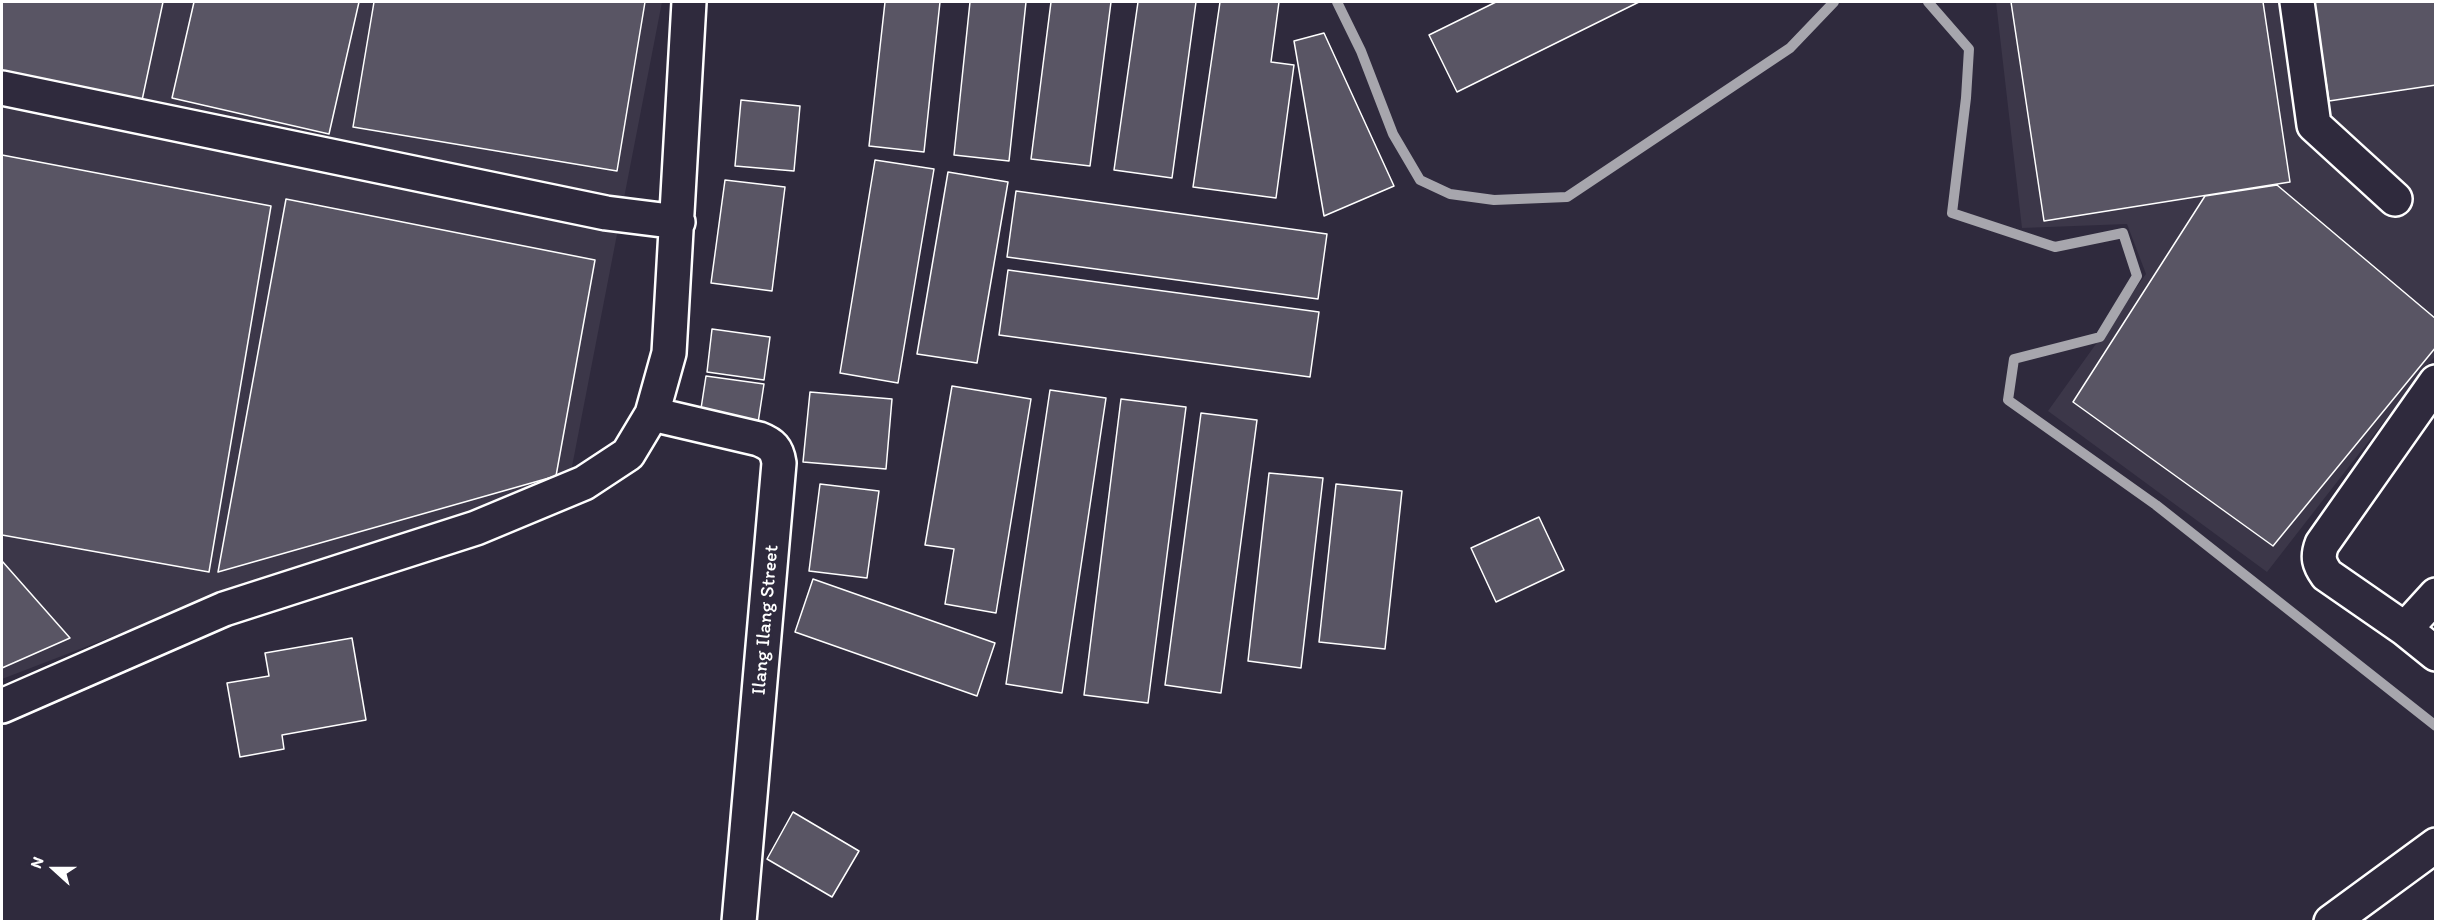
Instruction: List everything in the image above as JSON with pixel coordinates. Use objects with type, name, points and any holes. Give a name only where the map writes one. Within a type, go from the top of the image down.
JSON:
[{"type":"street","points":[[2,706],[224,609],[476,528],[584,483],[628,454],[652,414],[669,353],[689,2]]},
{"type":"street","points":[[2297,2],[2314,125],[2395,199]]},
{"type":"street","points":[[2,88],[606,213],[678,222]]},
{"type":"street","points":[[2436,382],[2322,544],[2318,555],[2320,566],[2327,575],[2405,629],[2436,654]]},
{"type":"street","name":"Ilang Ilang Street","points":[[652,414],[759,439],[770,443],[777,451],[779,463],[738,921]]},
{"type":"street","points":[[2405,629],[2436,595]]},
{"type":"street","points":[[2331,921],[2436,845]]},
{"type":"shaded area","points":[[2,2],[662,2],[569,482],[158,619],[2,679]]},
{"type":"shaded area","points":[[1996,2],[2435,2],[2435,356],[2267,572],[2048,411],[2146,274],[2127,224],[2022,228]]},
{"type":"building","points":[[2,2],[163,2],[141,105],[2,76]]},
{"type":"building","points":[[194,2],[359,2],[329,134],[172,98]]},
{"type":"building","points":[[374,2],[645,2],[617,171],[353,127]]},
{"type":"building","points":[[885,2],[940,2],[924,152],[869,146]]},
{"type":"building","points":[[970,2],[1026,2],[1009,161],[954,155]]},
{"type":"building","points":[[1051,2],[1111,2],[1090,166],[1031,159]]},
{"type":"building","points":[[1138,2],[1196,2],[1172,178],[1114,170]]},
{"type":"building","points":[[1220,2],[1279,2],[1271,62],[1294,65],[1276,198],[1193,187]]},
{"type":"building","points":[[1496,2],[1639,2],[1457,92],[1429,35]]},
{"type":"building","points":[[2011,2],[2263,2],[2290,182],[2044,221]]},
{"type":"building","points":[[2314,2],[2436,2],[2436,85],[2329,101]]},
{"type":"building","points":[[1324,33],[1394,186],[1324,216],[1294,41]]},
{"type":"building","points":[[741,100],[800,106],[794,171],[735,166]]},
{"type":"building","points":[[2,155],[271,206],[209,572],[2,535]]},
{"type":"building","points":[[875,160],[934,169],[898,383],[840,373]]},
{"type":"building","points":[[948,172],[1008,182],[977,363],[917,354]]},
{"type":"building","points":[[725,180],[785,187],[772,291],[711,283]]},
{"type":"building","points":[[2277,185],[2436,319],[2436,347],[2273,546],[2073,402],[2205,196]]},
{"type":"building","points":[[1016,191],[1327,234],[1318,299],[1007,257]]},
{"type":"building","points":[[286,199],[595,260],[556,476],[218,572]]},
{"type":"building","points":[[1008,270],[1319,312],[1310,377],[999,335]]},
{"type":"building","points":[[712,329],[770,337],[764,380],[707,372]]},
{"type":"building","points":[[706,376],[764,384],[758,423],[700,415]]},
{"type":"building","points":[[952,386],[1031,399],[996,613],[945,604],[954,549],[925,545]]},
{"type":"building","points":[[1050,390],[1106,398],[1062,693],[1006,684]]},
{"type":"building","points":[[810,392],[892,399],[886,469],[803,462]]},
{"type":"building","points":[[1121,399],[1186,407],[1148,703],[1084,695]]},
{"type":"building","points":[[1201,413],[1257,420],[1221,693],[1165,685]]},
{"type":"building","points":[[1269,473],[1323,478],[1301,668],[1248,661]]},
{"type":"building","points":[[820,484],[879,491],[867,578],[809,571]]},
{"type":"building","points":[[1336,484],[1402,491],[1385,649],[1319,642]]},
{"type":"building","points":[[1539,517],[1564,570],[1496,602],[1471,548]]},
{"type":"building","points":[[2,561],[70,638],[2,668]]},
{"type":"building","points":[[813,579],[995,643],[977,696],[795,632]]},
{"type":"building","points":[[352,638],[366,720],[282,735],[284,749],[240,757],[227,683],[269,676],[265,653]]},
{"type":"building","points":[[793,812],[859,851],[832,897],[767,859]]},
{"type":"waterway","points":[[1337,2],[1361,51],[1393,134],[1420,180],[1450,194],[1494,200],[1567,197],[1790,48],[1834,2]]},
{"type":"waterway","points":[[1928,2],[1969,49],[1966,98],[1952,213],[2055,247],[2123,233],[2137,276],[2100,337],[2014,359],[2008,400],[2156,505],[2436,726]]}]
